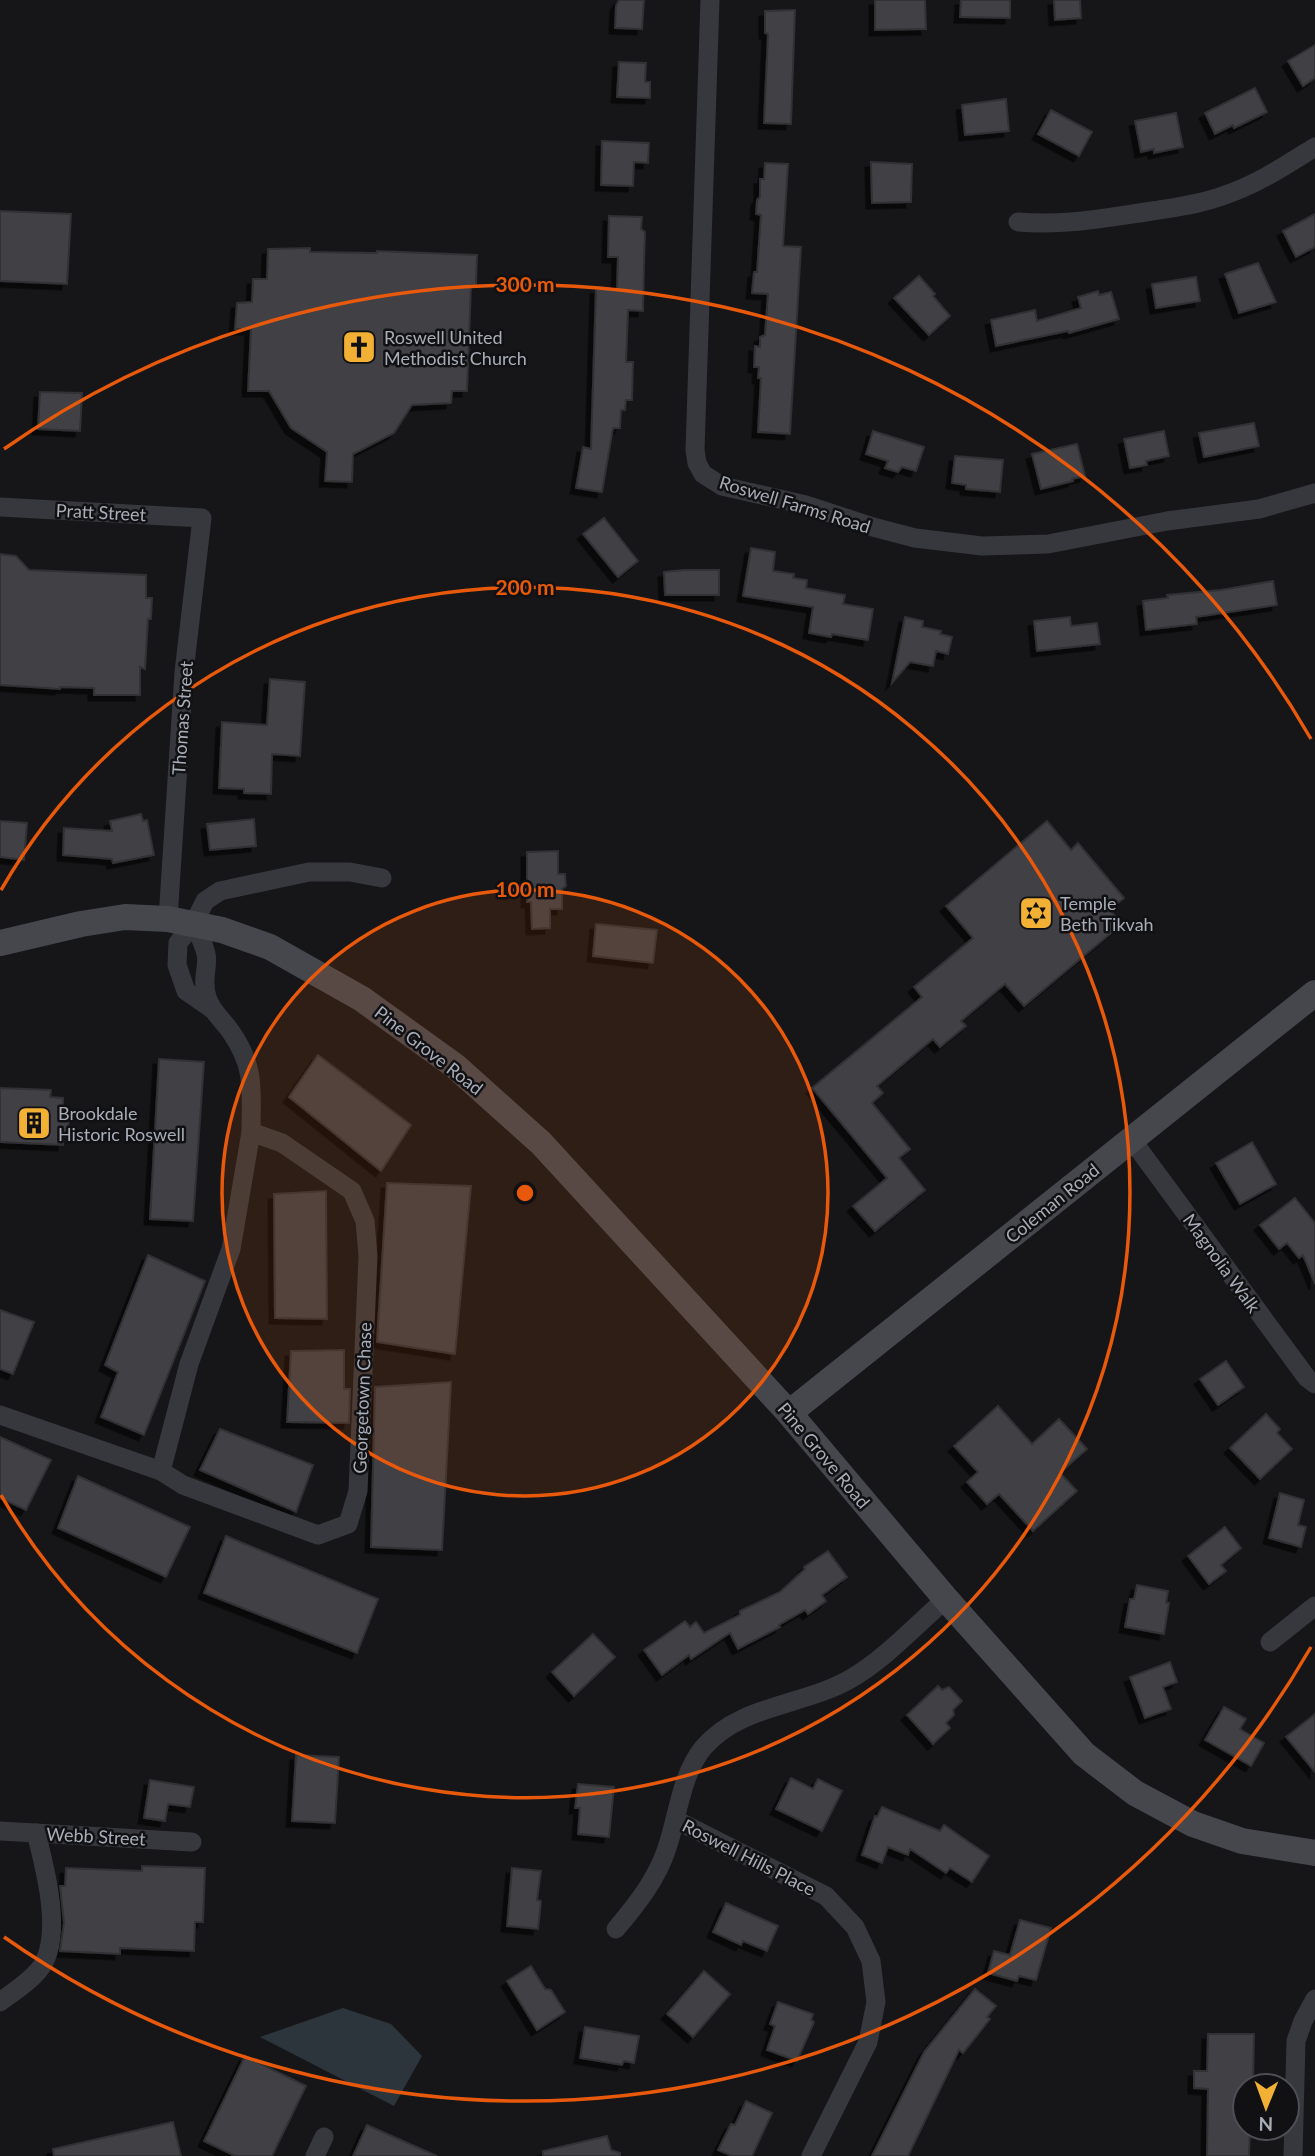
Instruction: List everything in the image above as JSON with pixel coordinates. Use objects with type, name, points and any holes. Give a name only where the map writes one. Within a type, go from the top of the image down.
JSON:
[{"type":"main road","name":"Pine Grove Road","points":[[0,943],[80,924],[125,917],[194,923],[270,947],[362,999],[455,1066],[541,1143],[789,1413],[946,1599],[1084,1754],[1135,1793],[1193,1824],[1242,1841],[1315,1853]]},
{"type":"main road","name":"Coleman Road","points":[[789,1413],[1315,993]]},
{"type":"street","name":"Roswell Farms Road","points":[[710,0],[695,450],[696,463],[703,474],[722,486],[806,505],[915,538],[982,546],[1048,544],[1167,521],[1259,509],[1315,492]]},
{"type":"street","points":[[1018,222],[1076,223],[1193,204],[1224,196],[1268,177],[1315,147]]},
{"type":"street","name":"Pratt Street","points":[[0,507],[202,518]]},
{"type":"street","name":"Thomas Street","points":[[168,919],[184,672],[202,518]]},
{"type":"street","points":[[212,1009],[186,991],[177,965],[178,943],[194,923],[205,901],[220,891],[309,872],[350,872],[382,878]]},
{"type":"street","points":[[161,1471],[190,1364],[231,1249],[251,1132],[251,1075],[234,1036],[212,1009],[206,995],[203,976],[207,956],[194,923]]},
{"type":"street","name":"Georgetown Chase","points":[[0,1415],[161,1471],[183,1485],[318,1535],[348,1524],[358,1491],[368,1256],[365,1221],[352,1191],[282,1143],[251,1132]]},
{"type":"street","name":"Magnolia Walk","points":[[1132,1140],[1307,1378],[1315,1384]]},
{"type":"street","points":[[616,1929],[637,1905],[653,1879],[666,1851],[690,1769],[702,1749],[717,1734],[743,1718],[828,1690],[852,1678],[872,1664],[946,1599]]},
{"type":"street","points":[[1270,1642],[1315,1606]]},
{"type":"street","name":"Roswell Hills Place","points":[[676,1820],[826,1896],[855,1927],[871,1961],[876,2002],[868,2042],[811,2156]]},
{"type":"street","name":"Webb Street","points":[[0,1831],[192,1842]]},
{"type":"street","points":[[0,2002],[16,1992],[39,1971],[50,1947],[50,1886],[36,1833]]},
{"type":"street","points":[[1293,2156],[1296,2041],[1303,2021],[1314,2004]]},
{"type":"street","points":[[315,2156],[324,2137]]},
{"type":"shaded area","points":[[343,2008],[391,2024],[422,2056],[394,2106],[260,2037]]},
{"type":"building","points":[[619,0],[644,0],[642,29],[615,28],[616,6]]},
{"type":"building","points":[[875,0],[925,0],[926,29],[875,30]]},
{"type":"building","points":[[961,0],[1010,0],[1010,18],[960,17]]},
{"type":"building","points":[[1054,0],[1080,0],[1081,18],[1055,20]]},
{"type":"building","points":[[795,10],[791,124],[764,123],[768,34],[765,33],[765,11]]},
{"type":"building","points":[[1315,45],[1315,78],[1303,86],[1288,61]]},
{"type":"building","points":[[619,62],[646,63],[645,82],[650,82],[650,98],[617,97]]},
{"type":"building","points":[[1255,88],[1267,112],[1215,134],[1205,113]]},
{"type":"building","points":[[1006,99],[1009,131],[965,135],[962,105]]},
{"type":"building","points":[[1051,110],[1092,132],[1079,156],[1038,134]]},
{"type":"building","points":[[1176,113],[1183,147],[1154,153],[1154,149],[1141,152],[1135,121]]},
{"type":"building","points":[[602,141],[649,143],[648,163],[634,162],[633,186],[601,185]]},
{"type":"building","points":[[871,162],[912,164],[911,202],[872,203]]},
{"type":"building","points":[[765,163],[788,164],[783,246],[801,247],[790,434],[758,432],[761,378],[758,378],[759,367],[754,367],[755,346],[760,347],[760,337],[765,335],[768,294],[752,293],[754,272],[757,272],[761,215],[756,214],[757,200],[760,197],[760,179],[764,179]]},
{"type":"building","points":[[0,211],[71,214],[67,284],[0,281]]},
{"type":"building","points":[[1315,214],[1315,247],[1296,257],[1283,231]]},
{"type":"building","points":[[609,216],[642,217],[641,229],[645,232],[643,311],[628,310],[626,362],[633,362],[632,400],[626,400],[625,410],[621,410],[620,428],[613,428],[602,492],[576,488],[583,447],[591,449],[596,289],[617,289],[618,257],[608,257]]},
{"type":"building","name":"Roswell United Methodist Church","points":[[310,248],[310,252],[377,251],[477,255],[476,285],[471,285],[467,391],[452,391],[451,403],[412,405],[394,433],[353,454],[352,482],[325,481],[327,452],[291,428],[269,391],[248,391],[251,329],[235,329],[237,303],[252,302],[253,279],[267,279],[268,249]]},
{"type":"building","points":[[1258,263],[1276,302],[1239,313],[1225,274]]},
{"type":"building","points":[[919,276],[950,316],[929,335],[894,298]]},
{"type":"building","points":[[1196,277],[1200,301],[1156,308],[1152,284]]},
{"type":"building","points":[[1098,291],[1099,295],[1111,292],[1119,319],[1069,333],[1068,331],[996,346],[991,320],[1035,310],[1037,321],[1081,308],[1078,297]]},
{"type":"building","points":[[40,392],[82,393],[80,431],[38,429]]},
{"type":"building","points":[[1254,423],[1259,446],[1204,457],[1199,433]]},
{"type":"building","points":[[873,431],[924,447],[916,471],[902,467],[898,472],[885,468],[888,461],[866,454]]},
{"type":"building","points":[[1164,431],[1169,456],[1146,461],[1147,465],[1130,468],[1124,439]]},
{"type":"building","points":[[1077,444],[1085,476],[1041,489],[1032,454]]},
{"type":"building","points":[[955,456],[1003,460],[1000,492],[966,489],[966,485],[952,483]]},
{"type":"building","points":[[604,518],[638,561],[618,577],[583,534]]},
{"type":"building","points":[[751,548],[775,552],[773,571],[794,574],[793,578],[807,580],[806,588],[845,595],[843,604],[873,609],[868,640],[809,633],[813,607],[743,596]]},
{"type":"building","points":[[0,554],[16,556],[29,570],[146,575],[146,598],[152,598],[151,619],[148,619],[145,669],[140,667],[140,695],[94,695],[94,688],[0,685]]},
{"type":"building","points":[[719,570],[719,595],[665,595],[664,572]]},
{"type":"building","points":[[1273,581],[1277,605],[1196,617],[1197,624],[1146,630],[1143,601],[1168,598],[1167,595],[1221,590]]},
{"type":"building","points":[[905,617],[923,621],[922,627],[941,631],[940,634],[952,637],[948,654],[936,651],[933,666],[910,662],[892,683]]},
{"type":"building","points":[[1070,617],[1071,626],[1097,623],[1100,644],[1037,651],[1034,621]]},
{"type":"building","points":[[270,679],[305,682],[300,756],[272,754],[271,794],[244,793],[244,789],[219,788],[222,722],[267,725]]},
{"type":"building","points":[[141,814],[143,821],[147,820],[154,855],[113,863],[112,859],[63,855],[64,828],[112,831],[110,821]]},
{"type":"building","points":[[254,819],[256,846],[210,850],[207,824]]},
{"type":"building","points":[[0,821],[27,823],[24,860],[0,857]]},
{"type":"building","points":[[1047,821],[1071,850],[1078,843],[1124,898],[1110,910],[1122,924],[1024,1006],[1005,984],[961,1021],[966,1026],[940,1047],[933,1039],[877,1086],[883,1093],[872,1103],[910,1149],[899,1158],[925,1190],[875,1231],[853,1206],[887,1178],[812,1088],[922,997],[914,987],[973,938],[946,906]]},
{"type":"building","points":[[558,851],[558,874],[565,874],[566,886],[562,889],[562,909],[550,909],[550,928],[532,929],[531,902],[527,902],[527,852]]},
{"type":"building","points":[[596,924],[657,930],[653,963],[593,956]]},
{"type":"building","points":[[318,1055],[411,1125],[381,1171],[289,1097]]},
{"type":"building","points":[[159,1059],[204,1062],[193,1221],[150,1219]]},
{"type":"building","name":"Brookdale Historic Roswell","points":[[0,1088],[51,1090],[50,1097],[63,1098],[63,1109],[69,1110],[68,1137],[63,1137],[63,1145],[0,1142]]},
{"type":"building","points":[[1252,1142],[1276,1184],[1240,1204],[1216,1163]]},
{"type":"building","points":[[387,1183],[471,1186],[455,1354],[377,1342]]},
{"type":"building","points":[[326,1191],[327,1319],[275,1318],[274,1194]]},
{"type":"building","points":[[1295,1198],[1315,1223],[1315,1284],[1303,1255],[1299,1258],[1287,1243],[1279,1249],[1260,1225]]},
{"type":"building","points":[[148,1255],[205,1281],[144,1435],[101,1417],[118,1372],[105,1365]]},
{"type":"building","points":[[0,1310],[34,1322],[13,1374],[0,1369]]},
{"type":"building","points":[[344,1350],[344,1389],[350,1389],[349,1423],[287,1422],[291,1351]]},
{"type":"building","points":[[1226,1361],[1244,1387],[1218,1405],[1200,1379]]},
{"type":"building","points":[[451,1382],[442,1550],[371,1547],[375,1387]]},
{"type":"building","points":[[998,1406],[1032,1444],[1059,1419],[1087,1449],[1060,1473],[1077,1491],[1033,1531],[999,1494],[987,1504],[967,1482],[978,1472],[954,1446]]},
{"type":"building","points":[[1266,1414],[1280,1429],[1277,1433],[1292,1449],[1260,1479],[1230,1448]]},
{"type":"building","points":[[220,1429],[313,1465],[296,1512],[200,1470]]},
{"type":"building","points":[[0,1437],[51,1460],[26,1510],[0,1498]]},
{"type":"building","points":[[78,1476],[190,1527],[166,1577],[58,1528]]},
{"type":"building","points":[[1280,1493],[1304,1500],[1298,1525],[1306,1527],[1301,1547],[1269,1538]]},
{"type":"building","points":[[1225,1527],[1241,1548],[1221,1565],[1226,1571],[1209,1584],[1188,1556]]},
{"type":"building","points":[[226,1536],[378,1599],[357,1653],[204,1593]]},
{"type":"building","points":[[828,1551],[847,1577],[822,1595],[826,1601],[808,1614],[805,1610],[779,1625],[780,1627],[738,1649],[730,1633],[691,1659],[689,1655],[662,1675],[644,1650],[685,1621],[690,1627],[696,1622],[704,1633],[740,1615],[740,1611],[780,1592],[805,1569],[804,1567]]},
{"type":"building","points":[[1137,1585],[1168,1591],[1166,1603],[1169,1603],[1164,1634],[1125,1627],[1130,1599],[1134,1599]]},
{"type":"building","points":[[593,1634],[615,1657],[574,1696],[552,1672]]},
{"type":"building","points":[[1170,1662],[1177,1682],[1163,1687],[1171,1709],[1145,1718],[1130,1677]]},
{"type":"building","points":[[938,1686],[942,1690],[949,1687],[962,1701],[946,1723],[950,1728],[933,1744],[907,1715]]},
{"type":"building","points":[[1224,1707],[1246,1719],[1240,1729],[1264,1743],[1251,1766],[1205,1740]]},
{"type":"building","points":[[1315,1714],[1315,1772],[1286,1737]]},
{"type":"building","points":[[296,1755],[339,1757],[335,1823],[292,1821]]},
{"type":"building","points":[[791,1778],[813,1789],[818,1779],[842,1791],[822,1831],[776,1809]]},
{"type":"building","points":[[150,1780],[194,1787],[190,1807],[168,1804],[165,1821],[144,1818]]},
{"type":"building","points":[[578,1784],[614,1787],[609,1837],[578,1834],[580,1808],[575,1808]]},
{"type":"building","points":[[882,1807],[940,1831],[944,1825],[989,1856],[972,1882],[950,1868],[946,1873],[910,1849],[908,1855],[888,1847],[882,1863],[862,1855],[875,1816],[877,1817]]},
{"type":"building","points":[[142,1866],[205,1868],[203,1922],[195,1922],[194,1951],[120,1948],[120,1954],[60,1951],[64,1923],[60,1886],[65,1886],[66,1868],[142,1871]]},
{"type":"building","points":[[512,1868],[541,1871],[537,1900],[541,1901],[538,1929],[507,1926]]},
{"type":"building","points":[[726,1903],[778,1926],[767,1951],[743,1941],[741,1945],[713,1932]]},
{"type":"building","points":[[1020,1920],[1051,1928],[1036,1980],[1019,1976],[1017,1981],[988,1973],[994,1951],[1010,1955]]},
{"type":"building","points":[[531,1966],[545,1989],[551,1990],[565,2012],[537,2030],[507,1981]]},
{"type":"building","points":[[704,1971],[730,1994],[693,2037],[667,2014]]},
{"type":"building","points":[[975,1989],[996,2006],[987,2017],[990,2019],[963,2053],[959,2050],[908,2156],[872,2156],[924,2052]]},
{"type":"building","points":[[778,2002],[813,2014],[811,2020],[814,2022],[797,2061],[767,2050],[775,2026],[770,2024]]},
{"type":"building","points":[[585,2027],[639,2036],[634,2063],[624,2061],[622,2065],[580,2058]]},
{"type":"building","points":[[1208,2034],[1254,2034],[1253,2072],[1231,2072],[1231,2142],[1250,2142],[1249,2156],[1207,2156],[1208,2089],[1194,2088],[1194,2071],[1207,2071]]},
{"type":"building","points":[[245,2056],[306,2086],[272,2156],[235,2156],[204,2141]]},
{"type":"building","points":[[746,2101],[772,2113],[752,2156],[732,2156],[718,2150],[731,2124],[735,2125]]},
{"type":"building","points":[[173,2122],[181,2156],[54,2156],[53,2149]]},
{"type":"building","points":[[367,2125],[437,2156],[353,2156]]},
{"type":"building","points":[[607,2136],[611,2150],[620,2153],[620,2156],[543,2156],[543,2151]]},
{"type":"place","name":"Roswell United Methodist Church","points":[[359,347]]},
{"type":"place","name":"Temple Beth Tikvah","points":[[1036,913]]},
{"type":"place","name":"Brookdale Historic Roswell","points":[[34,1123]]}]
